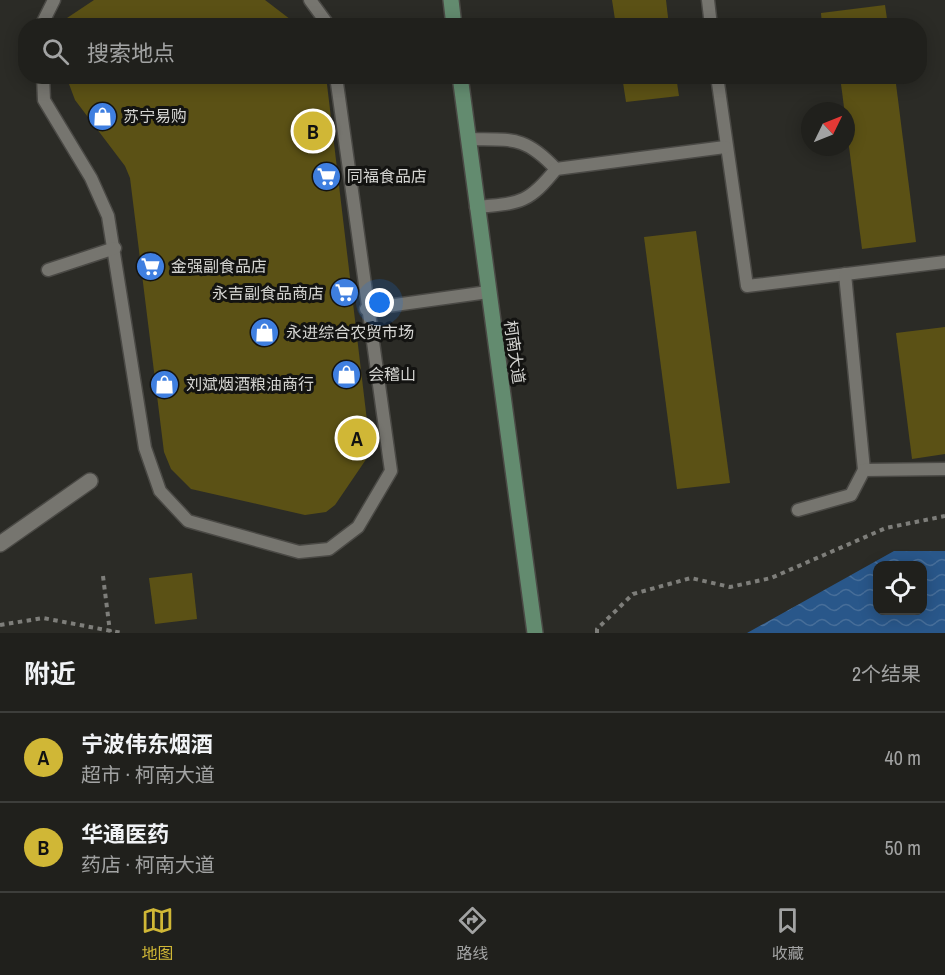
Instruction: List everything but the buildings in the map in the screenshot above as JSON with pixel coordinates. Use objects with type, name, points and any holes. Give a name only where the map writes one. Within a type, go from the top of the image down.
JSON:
[{"type":"main road","points":[[451,0],[453,18]]},
{"type":"main road","name":"柯南大道","points":[[461,84],[535,633]]},
{"type":"street","points":[[0,544],[90,481]]},
{"type":"lane","points":[[45,18],[54,0]]},
{"type":"lane","points":[[310,0],[323,18]]},
{"type":"lane","points":[[708,0],[710,18]]},
{"type":"lane","points":[[43,84],[44,100],[91,178],[108,216],[115,248],[145,448],[160,491],[188,521],[299,552],[329,549],[358,527],[391,471],[366,309],[337,84]]},
{"type":"lane","points":[[718,84],[725,147],[747,286],[945,262]]},
{"type":"lane","points":[[468,139],[513,140],[537,148],[556,169]]},
{"type":"lane","points":[[476,207],[519,203],[540,188],[556,169],[725,147]]},
{"type":"lane","points":[[48,270],[115,248]]},
{"type":"lane","points":[[798,510],[850,495],[864,470],[845,274]]},
{"type":"lane","points":[[366,309],[488,292]]},
{"type":"lane","points":[[864,470],[945,469]]},
{"type":"path","points":[[597,633],[597,629],[633,594],[691,578],[730,587],[771,578],[886,528],[945,516]]},
{"type":"path","points":[[103,576],[110,632]]},
{"type":"path","points":[[0,625],[43,618],[122,633]]},
{"type":"water","points":[[894,551],[945,551],[945,633],[747,633],[873,563],[873,615],[927,615],[927,561],[876,561]]},
{"type":"place","name":"苏宁易购","points":[[102,116]]},
{"type":"place","name":"华通医药","points":[[313,131]]},
{"type":"place","name":"同福食品店","points":[[326,176]]},
{"type":"place","name":"金强副食品店","points":[[150,266]]},
{"type":"place","name":"永吉副食品商店","points":[[345,293]]},
{"type":"place","name":"永进综合农贸市场","points":[[265,332]]},
{"type":"place","name":"会稽山","points":[[347,374]]},
{"type":"place","name":"刘斌烟酒粮油商行","points":[[165,384]]},
{"type":"place","name":"宁波伟东烟酒","points":[[357,438]]}]
